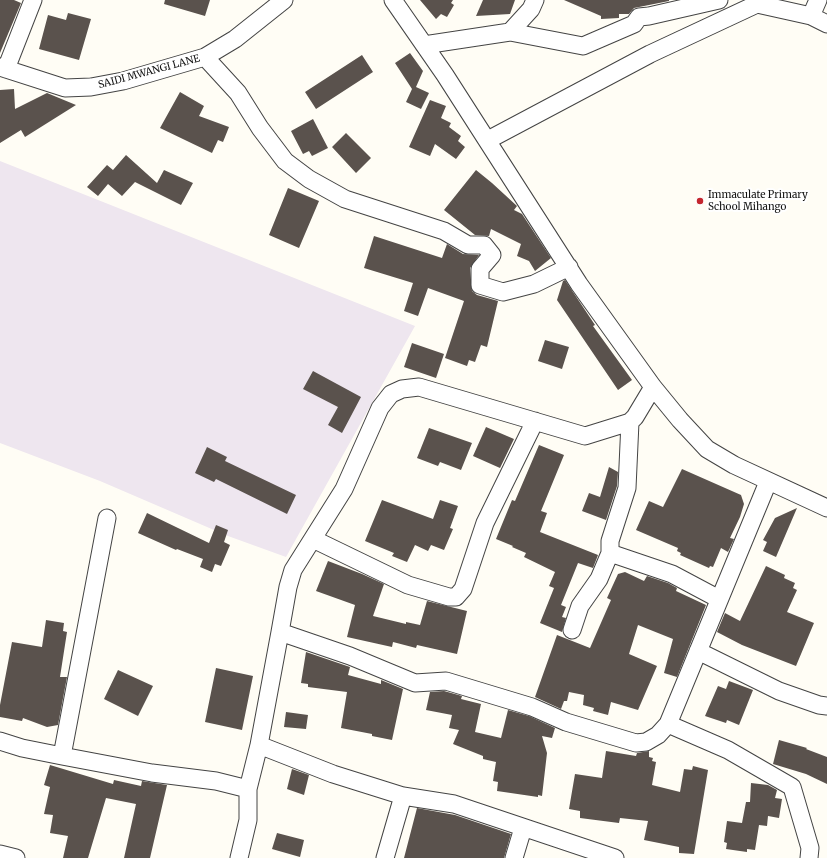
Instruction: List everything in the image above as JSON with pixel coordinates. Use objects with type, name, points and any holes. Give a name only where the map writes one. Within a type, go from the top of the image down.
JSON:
[{"type":"street","points":[[3,68],[34,0]]},
{"type":"street","name":"SAIDI MWANGI LANE","points":[[3,68],[65,88],[91,87],[123,81],[205,57],[235,39],[284,0]]},
{"type":"street","points":[[393,0],[488,140],[569,267],[653,387],[707,448],[734,465],[827,508]]},
{"type":"street","points":[[510,32],[531,9],[535,0]]},
{"type":"street","points":[[424,45],[510,32],[583,46],[634,24],[639,17],[719,0]]},
{"type":"street","points":[[738,0],[811,16],[827,24]]},
{"type":"street","points":[[811,16],[818,0]]},
{"type":"street","points":[[488,140],[650,54],[757,4]]},
{"type":"street","points":[[205,57],[238,93],[260,128],[285,161],[309,180],[345,199],[444,231],[468,245],[484,245],[492,255],[480,269],[480,285],[502,292],[534,284],[569,267]]},
{"type":"street","points":[[239,858],[248,820],[248,789],[259,745],[288,587],[293,570],[313,539],[314,534],[344,489],[380,408],[391,394],[402,389],[419,387],[585,436],[630,422],[635,417],[653,387]]},
{"type":"street","points":[[313,539],[408,585],[449,597],[456,597],[463,589],[485,523],[535,421]]},
{"type":"street","points":[[572,630],[580,606],[599,579],[610,553],[610,541],[627,488],[630,422]]},
{"type":"street","points":[[280,632],[350,656],[415,683],[446,681],[532,707],[566,722],[636,742],[646,742],[658,735],[668,724],[768,482]]},
{"type":"street","points":[[62,756],[107,518]]},
{"type":"street","points":[[610,553],[672,574],[719,599]]},
{"type":"street","points":[[698,652],[779,691],[819,705],[827,706]]},
{"type":"street","points":[[668,724],[728,750],[792,787],[810,848],[809,858]]},
{"type":"street","points":[[0,741],[22,748],[62,756],[152,773],[216,781],[248,789]]},
{"type":"street","points":[[259,745],[333,774],[403,796],[454,804],[615,858]]},
{"type":"street","points":[[384,858],[403,796]]},
{"type":"street","points":[[514,858],[523,828]]},
{"type":"street","points":[[0,854],[16,858]]},
{"type":"shaded area","points":[[0,161],[415,326],[286,557],[228,536],[100,481],[0,443]]},
{"type":"building","points":[[0,0],[14,0],[21,3],[0,53]]},
{"type":"building","points":[[165,0],[210,0],[205,16],[164,4]]},
{"type":"building","points":[[420,0],[453,0],[451,3],[454,5],[447,17],[441,14],[436,19]]},
{"type":"building","points":[[483,0],[515,0],[510,14],[476,16]]},
{"type":"building","points":[[564,0],[669,1],[634,8],[629,14],[619,14],[619,18],[601,19],[601,16]]},
{"type":"building","points":[[68,13],[91,19],[79,60],[39,49],[48,15],[66,20]]},
{"type":"building","points":[[410,53],[423,71],[416,87],[429,93],[421,109],[406,102],[412,89],[395,63]]},
{"type":"building","points":[[362,55],[373,72],[316,109],[305,92]]},
{"type":"building","points":[[14,89],[15,109],[47,93],[76,105],[25,137],[21,130],[0,143],[0,90]]},
{"type":"building","points":[[180,92],[204,106],[199,116],[229,127],[223,142],[218,140],[212,153],[160,128]]},
{"type":"building","points":[[430,100],[446,106],[441,118],[451,123],[449,127],[461,136],[458,141],[465,147],[456,159],[435,144],[430,156],[409,147]]},
{"type":"building","points":[[313,119],[328,148],[312,156],[309,151],[303,154],[291,131]]},
{"type":"building","points":[[346,133],[371,158],[356,173],[332,147]]},
{"type":"building","points":[[126,155],[157,183],[164,170],[193,183],[181,205],[135,182],[122,196],[108,184],[98,196],[87,187],[107,165],[113,170]]},
{"type":"building","points":[[476,170],[517,206],[514,210],[522,214],[551,258],[535,271],[529,261],[517,256],[521,244],[491,229],[489,236],[475,235],[444,210]]},
{"type":"building","points":[[288,188],[319,201],[299,248],[269,235]]},
{"type":"building","points":[[374,236],[442,258],[447,244],[463,254],[479,255],[470,268],[472,291],[477,295],[498,301],[487,347],[481,345],[475,362],[469,360],[467,366],[445,358],[464,301],[428,288],[418,316],[404,311],[413,283],[364,268]]},
{"type":"building","points":[[565,280],[595,325],[593,326],[632,380],[618,390],[557,300],[563,281]]},
{"type":"building","points":[[545,340],[569,347],[562,369],[538,361]]},
{"type":"building","points":[[412,343],[444,354],[436,378],[404,367]]},
{"type":"building","points":[[313,371],[361,397],[342,433],[328,425],[338,407],[303,389]]},
{"type":"building","points":[[486,427],[514,439],[500,468],[473,456]]},
{"type":"building","points":[[429,428],[472,443],[461,470],[440,462],[438,466],[417,458]]},
{"type":"building","points":[[539,445],[564,455],[541,511],[547,513],[540,532],[598,555],[593,568],[578,563],[561,605],[566,607],[562,617],[566,618],[562,632],[540,623],[554,588],[549,586],[555,572],[524,557],[526,553],[496,539],[512,500],[515,501]]},
{"type":"building","points":[[207,447],[227,457],[225,461],[296,495],[287,514],[216,479],[214,482],[195,473]]},
{"type":"building","points":[[609,467],[618,472],[617,486],[606,520],[582,511],[589,493],[600,497]]},
{"type":"building","points":[[682,469],[741,495],[744,504],[740,517],[730,538],[734,539],[728,552],[721,548],[713,567],[710,566],[709,568],[680,555],[681,553],[677,551],[678,548],[636,530],[649,501],[663,507]]},
{"type":"building","points":[[382,500],[433,519],[440,500],[458,506],[450,528],[453,529],[444,550],[431,545],[428,551],[415,545],[407,562],[392,556],[394,553],[365,541]]},
{"type":"building","points":[[797,508],[776,557],[763,551],[767,542],[763,540],[775,518]]},
{"type":"building","points":[[147,513],[209,543],[216,525],[228,530],[224,542],[230,545],[221,566],[215,564],[212,572],[200,567],[203,559],[177,549],[176,550],[138,533]]},
{"type":"building","points":[[328,561],[384,584],[373,616],[406,624],[406,622],[420,625],[427,601],[467,611],[457,654],[417,645],[416,648],[393,642],[392,647],[347,637],[355,605],[316,591]]},
{"type":"building","points":[[766,566],[785,575],[784,578],[795,583],[793,588],[797,590],[787,612],[814,623],[796,666],[742,645],[717,632],[725,613],[740,621]]},
{"type":"building","points":[[625,572],[644,581],[647,576],[668,583],[677,588],[676,591],[706,605],[677,677],[664,673],[673,639],[638,625],[629,654],[657,666],[638,710],[611,702],[608,715],[593,711],[594,708],[583,705],[584,695],[569,692],[567,701],[564,701],[561,709],[535,697],[557,635],[590,648],[611,600],[607,598],[618,574]]},
{"type":"building","points":[[46,620],[64,623],[63,631],[67,632],[60,677],[67,677],[58,725],[47,727],[23,718],[22,721],[0,717],[0,705],[12,642],[42,647]]},
{"type":"building","points":[[306,652],[350,667],[348,675],[381,684],[381,680],[403,689],[392,740],[372,736],[372,734],[341,728],[347,692],[308,687],[308,684],[301,683]]},
{"type":"building","points":[[216,668],[253,676],[242,730],[205,722]]},
{"type":"building","points":[[118,670],[153,686],[138,716],[104,699]]},
{"type":"building","points":[[729,681],[753,690],[739,725],[727,720],[726,723],[705,716],[718,686],[726,689]]},
{"type":"building","points":[[444,691],[462,696],[461,699],[481,704],[475,732],[501,738],[508,710],[529,716],[555,728],[552,738],[542,736],[547,753],[542,796],[538,795],[538,797],[497,791],[498,782],[493,781],[496,762],[483,759],[483,756],[453,744],[459,730],[449,728],[452,715],[426,710],[430,692]]},
{"type":"building","points":[[286,712],[308,715],[306,729],[284,727]]},
{"type":"building","points":[[779,740],[807,748],[806,749],[827,757],[827,784],[806,774],[773,764]]},
{"type":"building","points":[[606,751],[636,756],[637,753],[649,751],[649,757],[653,758],[652,761],[656,762],[652,785],[680,792],[684,769],[692,770],[693,766],[708,770],[694,854],[679,853],[679,847],[644,840],[648,821],[620,818],[619,823],[580,818],[580,811],[569,809],[575,774],[602,778]]},
{"type":"building","points":[[50,765],[113,784],[114,780],[141,786],[142,781],[167,785],[150,858],[124,858],[136,804],[106,798],[88,858],[63,858],[68,836],[50,833],[53,815],[44,814],[50,787],[44,785]]},
{"type":"building","points":[[292,769],[309,775],[304,795],[287,789]]},
{"type":"building","points":[[751,783],[768,785],[777,790],[775,798],[782,799],[779,818],[768,816],[767,826],[759,825],[755,850],[747,849],[747,852],[726,849],[727,843],[724,842],[727,821],[742,823],[746,802],[750,802]]},
{"type":"building","points":[[417,808],[455,815],[511,834],[504,858],[404,858]]},
{"type":"building","points":[[277,833],[304,840],[300,857],[272,849]]},
{"type":"place","name":"Immaculate Primary School Mihango","points":[[700,201]]}]
